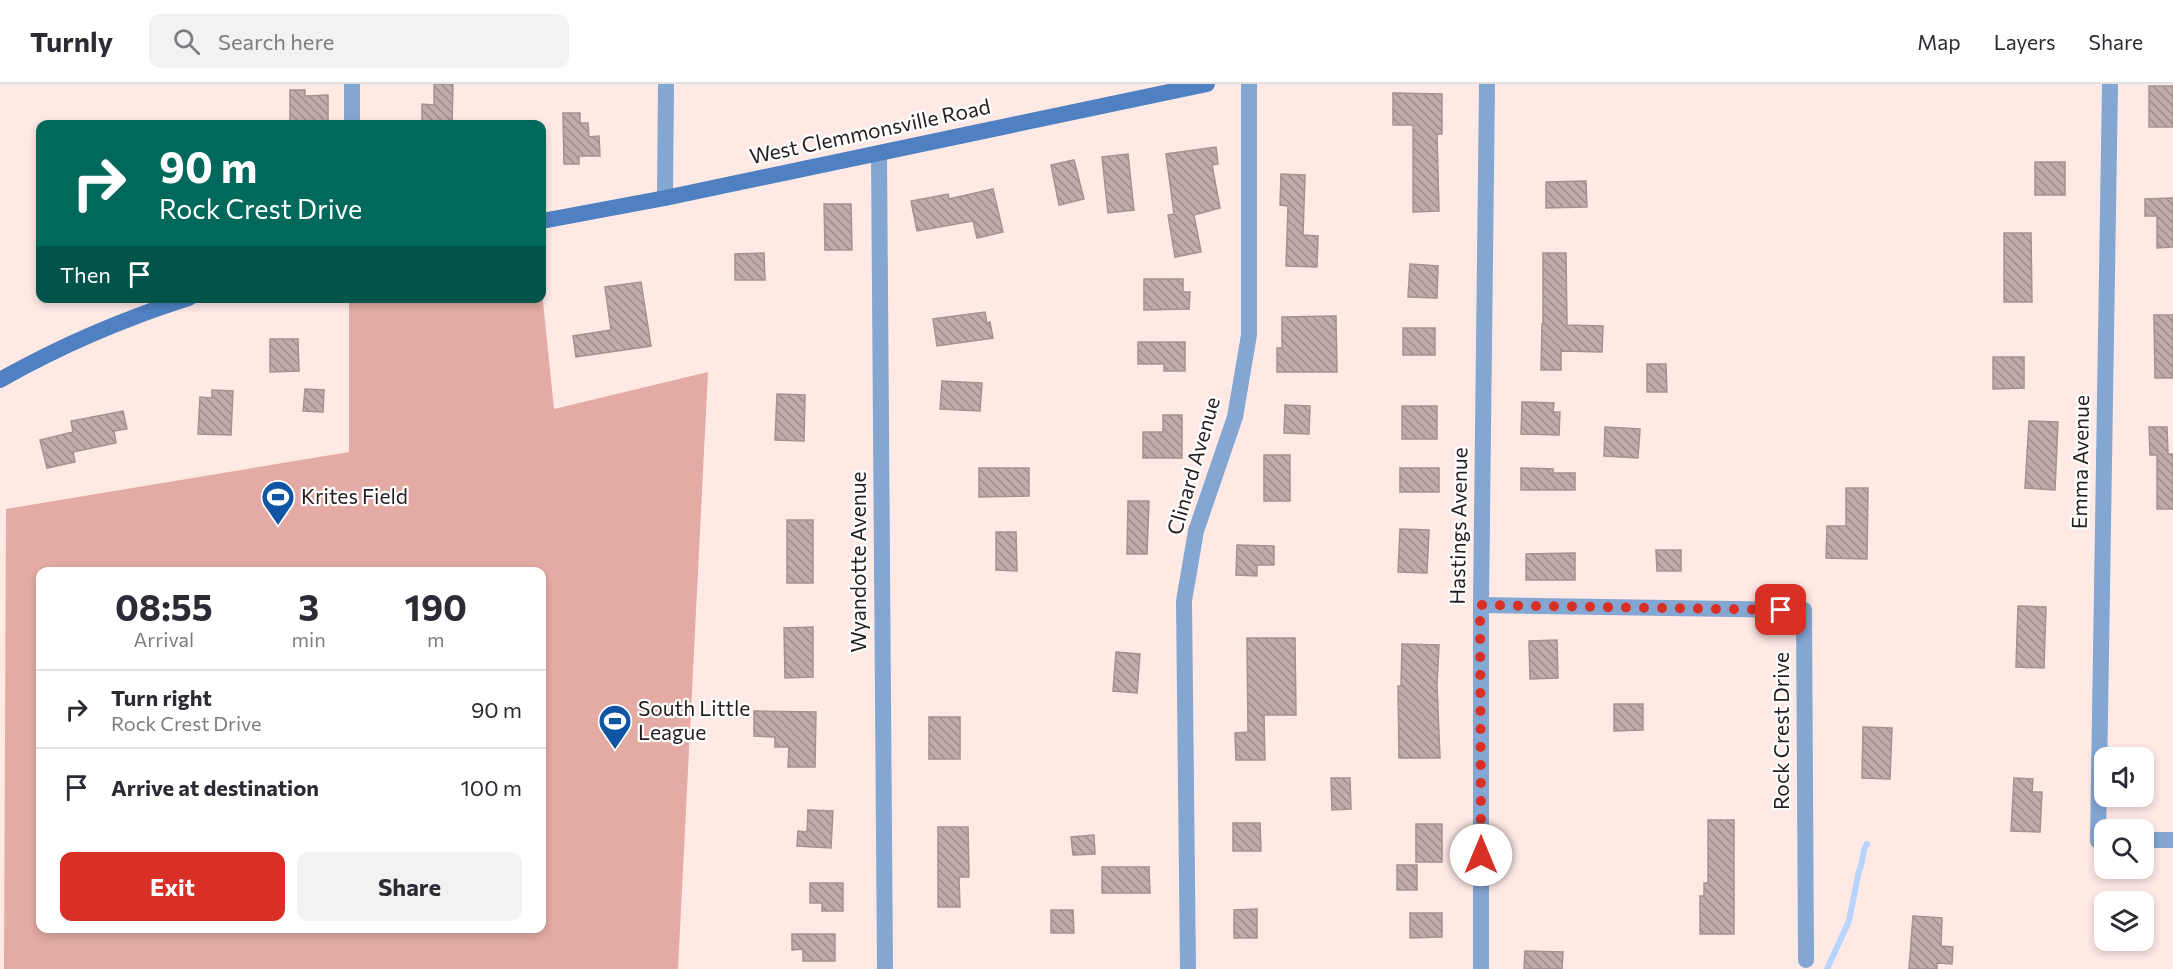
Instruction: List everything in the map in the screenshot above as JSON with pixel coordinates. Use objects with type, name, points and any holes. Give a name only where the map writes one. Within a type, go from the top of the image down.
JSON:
[{"type":"main road","name":"West Clemmonsville Road","points":[[546,220],[879,154],[1208,84]]},
{"type":"main road","points":[[0,381],[81,339],[175,303]]},
{"type":"street","points":[[352,84],[352,120]]},
{"type":"street","points":[[665,198],[666,84]]},
{"type":"street","name":"Clinard Avenue","points":[[1188,969],[1184,601],[1196,531],[1234,417],[1249,335],[1249,84]]},
{"type":"street","name":"Hastings Avenue","points":[[1482,969],[1480,605],[1487,84]]},
{"type":"street","name":"Emma Avenue","points":[[2101,819],[2110,84]]},
{"type":"street","name":"Wyandotte Avenue","points":[[879,154],[885,969]]},
{"type":"street","name":"Rock Crest Drive","points":[[1480,605],[1804,610],[1806,960]]},
{"type":"street","points":[[2154,840],[2173,840]]},
{"type":"shaded area","name":"South Little League","points":[[349,303],[543,303],[554,409],[708,372],[678,969],[4,969],[6,509],[349,452]]},
{"type":"building","points":[[434,84],[453,84],[452,120],[422,120],[422,104],[434,105]]},
{"type":"building","points":[[2149,86],[2173,86],[2173,127],[2149,127]]},
{"type":"building","points":[[290,90],[305,90],[305,96],[328,95],[328,120],[290,120]]},
{"type":"building","points":[[1393,93],[1442,94],[1442,134],[1437,134],[1439,211],[1413,212],[1413,125],[1393,125]]},
{"type":"building","points":[[563,113],[580,113],[580,123],[588,123],[589,137],[599,136],[600,156],[579,156],[579,164],[564,164]]},
{"type":"building","points":[[1216,147],[1218,164],[1212,165],[1220,208],[1194,215],[1201,252],[1175,257],[1168,215],[1174,214],[1166,154]]},
{"type":"building","points":[[1128,154],[1134,210],[1108,213],[1102,157]]},
{"type":"building","points":[[1074,160],[1084,199],[1059,205],[1051,165]]},
{"type":"building","points":[[2035,162],[2065,162],[2065,195],[2035,195]]},
{"type":"building","points":[[1281,174],[1305,175],[1303,235],[1318,236],[1317,267],[1286,266],[1288,206],[1280,205]]},
{"type":"building","points":[[1586,181],[1587,207],[1546,208],[1546,182]]},
{"type":"building","points":[[993,189],[1003,232],[977,238],[973,221],[917,231],[911,201],[948,194],[949,199]]},
{"type":"building","points":[[2173,198],[2173,247],[2157,248],[2157,216],[2145,216],[2145,199]]},
{"type":"building","points":[[824,204],[851,204],[852,250],[825,250]]},
{"type":"building","points":[[2004,233],[2031,233],[2032,302],[2004,302]]},
{"type":"building","points":[[764,253],[765,280],[735,280],[735,254]]},
{"type":"building","points":[[1543,253],[1566,253],[1567,325],[1603,326],[1602,352],[1561,351],[1561,370],[1541,370]]},
{"type":"building","points":[[1410,264],[1438,266],[1437,298],[1408,297]]},
{"type":"building","points":[[1144,279],[1183,279],[1183,292],[1190,292],[1189,309],[1144,310]]},
{"type":"building","points":[[641,282],[651,346],[576,357],[573,336],[611,330],[605,287]]},
{"type":"building","points":[[985,312],[987,323],[990,322],[993,338],[937,346],[933,319]]},
{"type":"building","points":[[2154,315],[2173,315],[2173,378],[2155,378]]},
{"type":"building","points":[[1336,316],[1337,372],[1277,372],[1277,348],[1282,348],[1282,317]]},
{"type":"building","points":[[1403,328],[1435,328],[1435,355],[1403,355]]},
{"type":"building","points":[[270,339],[298,339],[299,371],[270,372]]},
{"type":"building","points":[[1138,342],[1185,342],[1185,371],[1164,371],[1164,364],[1138,364]]},
{"type":"building","points":[[1993,357],[2024,357],[2024,388],[1993,389]]},
{"type":"building","points":[[1647,364],[1666,364],[1667,392],[1647,392]]},
{"type":"building","points":[[942,381],[982,383],[980,411],[940,409]]},
{"type":"building","points":[[305,389],[324,390],[323,412],[303,411]]},
{"type":"building","points":[[212,390],[233,391],[231,435],[198,434],[200,397],[212,398]]},
{"type":"building","points":[[777,394],[805,395],[804,441],[775,440]]},
{"type":"building","points":[[1522,402],[1554,403],[1553,412],[1560,412],[1559,435],[1521,434]]},
{"type":"building","points":[[1285,405],[1310,406],[1309,434],[1284,433]]},
{"type":"building","points":[[1402,406],[1437,406],[1437,439],[1402,439]]},
{"type":"building","points":[[123,411],[127,429],[114,431],[116,443],[73,452],[75,462],[47,468],[40,440],[73,432],[71,421]]},
{"type":"building","points":[[1163,415],[1182,415],[1182,458],[1143,458],[1143,432],[1163,432]]},
{"type":"building","points":[[2029,421],[2058,422],[2055,490],[2025,488]]},
{"type":"building","points":[[1605,427],[1640,429],[1638,458],[1604,456]]},
{"type":"building","points":[[2149,427],[2167,427],[2168,454],[2173,454],[2173,509],[2157,509],[2157,455],[2150,455]]},
{"type":"building","points":[[1264,455],[1290,455],[1290,501],[1264,501]]},
{"type":"building","points":[[979,468],[1029,468],[1029,496],[979,497]]},
{"type":"building","points":[[1400,468],[1439,468],[1439,492],[1400,492]]},
{"type":"building","points":[[1521,468],[1553,469],[1553,473],[1575,473],[1575,490],[1521,490]]},
{"type":"building","points":[[1846,488],[1868,488],[1867,559],[1826,558],[1827,526],[1846,526]]},
{"type":"building","points":[[1128,501],[1149,501],[1147,554],[1127,554]]},
{"type":"building","points":[[787,520],[813,520],[813,583],[787,583]]},
{"type":"building","points":[[1400,529],[1429,530],[1427,573],[1398,572]]},
{"type":"building","points":[[996,532],[1016,532],[1017,571],[996,570]]},
{"type":"building","points":[[1237,545],[1274,546],[1274,565],[1257,565],[1257,576],[1236,575]]},
{"type":"building","points":[[1656,550],[1681,550],[1681,571],[1657,571]]},
{"type":"building","points":[[1575,553],[1575,580],[1526,580],[1526,554]]},
{"type":"building","points":[[2018,606],[2046,607],[2044,668],[2016,667]]},
{"type":"building","points":[[813,627],[813,677],[785,678],[784,628]]},
{"type":"building","points":[[1247,638],[1295,638],[1296,715],[1264,715],[1265,760],[1236,760],[1235,733],[1248,732]]},
{"type":"building","points":[[1557,640],[1558,678],[1530,679],[1529,641]]},
{"type":"building","points":[[1402,644],[1439,645],[1437,685],[1440,758],[1399,758],[1398,686],[1401,686]]},
{"type":"building","points":[[1116,652],[1140,654],[1137,693],[1113,691]]},
{"type":"building","points":[[1614,704],[1643,704],[1643,730],[1614,731]]},
{"type":"building","points":[[754,711],[816,712],[815,767],[788,767],[789,747],[775,747],[775,737],[754,736]]},
{"type":"building","points":[[929,717],[960,717],[960,759],[929,759]]},
{"type":"building","points":[[1863,727],[1892,728],[1890,779],[1862,778]]},
{"type":"building","points":[[1331,778],[1350,778],[1351,809],[1332,810]]},
{"type":"building","points":[[2014,778],[2033,779],[2032,792],[2042,792],[2040,832],[2011,831]]},
{"type":"building","points":[[808,810],[833,811],[831,848],[797,846],[798,831],[807,832]]},
{"type":"building","points":[[1708,820],[1734,820],[1734,934],[1700,934],[1700,896],[1704,896],[1704,883],[1708,883]]},
{"type":"building","points":[[1233,823],[1260,823],[1261,851],[1233,851]]},
{"type":"building","points":[[1416,824],[1442,824],[1442,862],[1416,862]]},
{"type":"building","points":[[938,827],[968,827],[969,877],[959,877],[960,907],[938,907]]},
{"type":"building","points":[[1094,835],[1095,854],[1073,855],[1071,837]]},
{"type":"building","points":[[1397,865],[1417,865],[1417,890],[1397,890]]},
{"type":"building","points":[[1102,867],[1149,867],[1150,893],[1102,893]]},
{"type":"building","points":[[810,883],[843,883],[843,911],[822,911],[822,903],[810,903]]},
{"type":"building","points":[[1257,909],[1257,938],[1234,938],[1234,910]]},
{"type":"building","points":[[1051,910],[1073,910],[1074,933],[1051,933]]},
{"type":"building","points":[[1410,913],[1442,913],[1442,937],[1410,938]]},
{"type":"building","points":[[1913,916],[1942,918],[1941,946],[1953,947],[1952,964],[1937,963],[1937,969],[1909,969]]},
{"type":"building","points":[[792,934],[835,934],[835,961],[803,961],[803,949],[792,950]]},
{"type":"building","points":[[1525,951],[1563,952],[1562,969],[1524,969]]},
{"type":"waterway","points":[[1827,969],[1849,921],[1867,844]]},
{"type":"place","name":"Krites Field","points":[[278,526]]},
{"type":"place","name":"South Little League","points":[[615,750]]},
{"type":"route","points":[[1481,855],[1480,605],[1781,610]]}]
